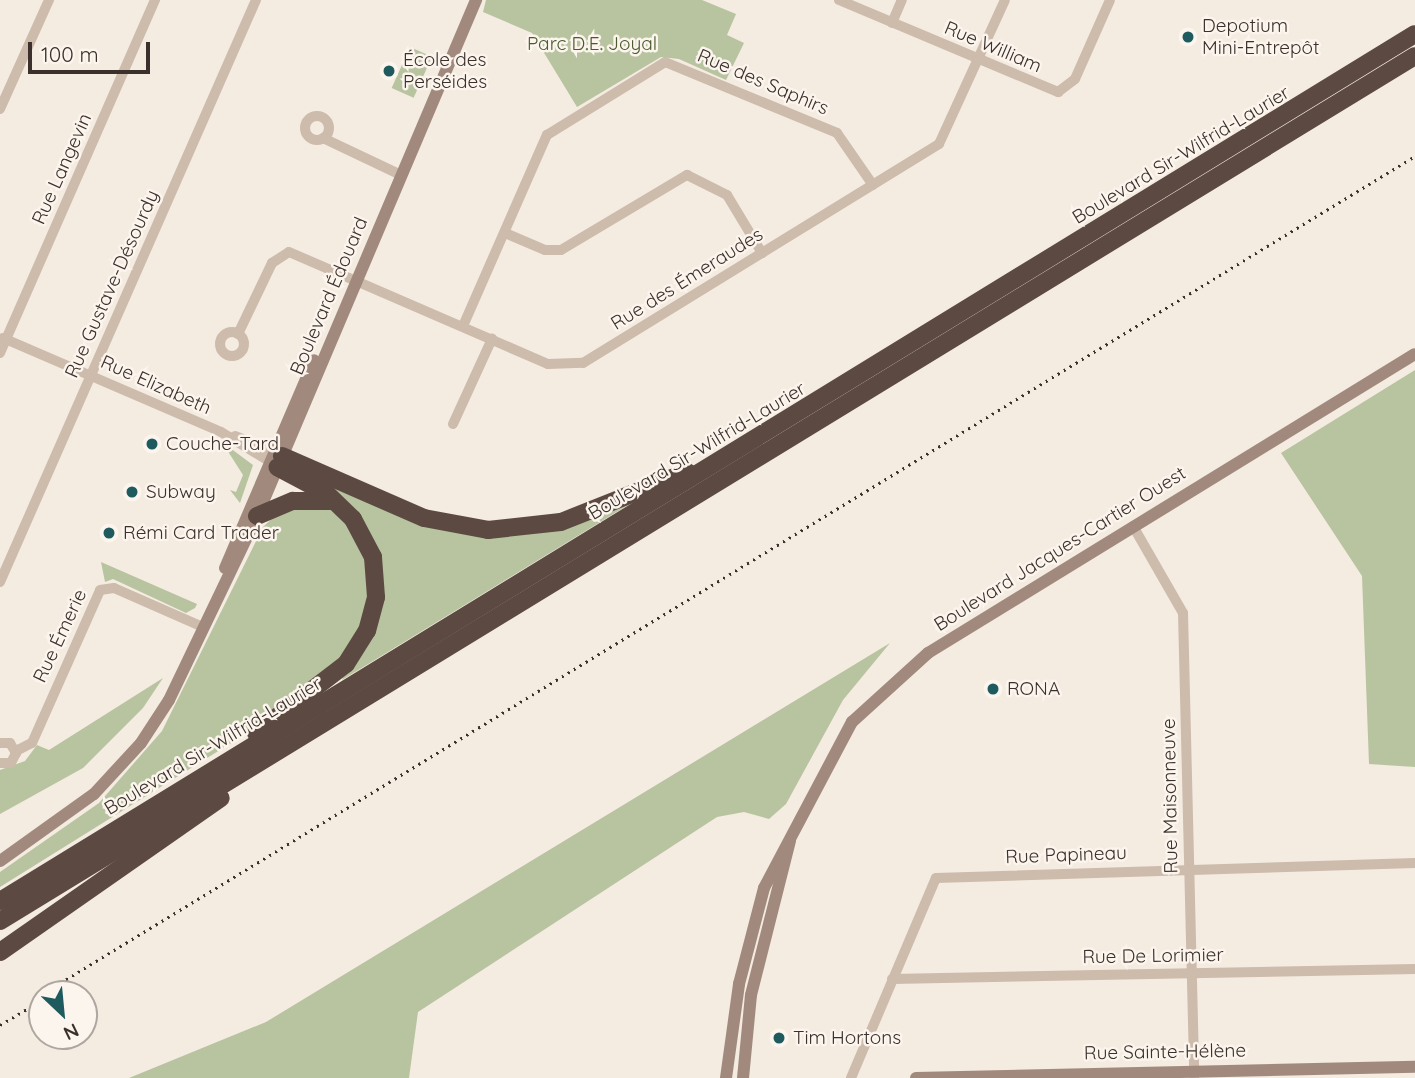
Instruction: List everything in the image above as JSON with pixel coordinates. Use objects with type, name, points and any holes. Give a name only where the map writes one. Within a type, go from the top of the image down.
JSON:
[{"type":"highway","name":"Boulevard Sir-Wilfrid-Laurier","points":[[0,901],[1415,34]]},
{"type":"highway","name":"Boulevard Sir-Wilfrid-Laurier","points":[[0,921],[1415,56]]},
{"type":"highway","points":[[275,459],[424,518],[495,530],[578,517],[723,459]]},
{"type":"highway","points":[[178,793],[329,680],[364,638],[375,603],[373,557],[357,524],[333,501],[275,459]]},
{"type":"highway","points":[[257,516],[293,501],[333,501]]},
{"type":"highway","points":[[0,952],[182,827],[299,739]]},
{"type":"street","points":[[0,109],[49,0]]},
{"type":"street","name":"Rue Langevin","points":[[0,353],[3,338],[155,0]]},
{"type":"street","name":"Rue Gustave-Désourdy","points":[[0,582],[256,0]]},
{"type":"street","name":"Boulevard Édouard","points":[[0,860],[71,814],[125,762],[169,700],[213,605],[470,0]]},
{"type":"street","name":"Boulevard Édouard","points":[[398,173],[476,0]]},
{"type":"street","name":"Rue William","points":[[839,0],[1058,92],[1075,79],[1110,0]]},
{"type":"street","points":[[892,23],[902,0]]},
{"type":"street","name":"Rue des Émeraudes","points":[[238,334],[280,255],[297,253],[553,365],[583,363],[939,144],[1005,0]]},
{"type":"street","name":"Rue des Saphirs","points":[[464,326],[547,135],[665,62],[838,133],[873,185]]},
{"type":"street","points":[[323,138],[398,173]]},
{"type":"street","points":[[505,233],[545,250],[561,250],[687,175],[727,195],[762,253]]},
{"type":"street","name":"Rue Elizabeth","points":[[3,338],[221,432],[275,459]]},
{"type":"street","points":[[453,424],[492,339]]},
{"type":"street","name":"Boulevard Jacques-Cartier Ouest","points":[[726,1078],[751,930],[778,855],[790,841],[852,722],[885,686],[928,653],[1415,354]]},
{"type":"street","name":"Boulevard Édouard","points":[[213,605],[257,516],[275,459]]},
{"type":"street","name":"Rue Maisonneuve","points":[[1133,526],[1183,614],[1194,1074]]},
{"type":"street","name":"Rue Émerie","points":[[0,763],[11,763],[16,751],[32,743],[100,590],[114,588],[203,627]]},
{"type":"street","points":[[0,743],[10,743],[16,751]]},
{"type":"street","name":"Boulevard Jacques-Cartier Ouest","points":[[743,1078],[751,995],[790,841]]},
{"type":"street","name":"Rue Papineau","points":[[851,1078],[936,878],[1415,863]]},
{"type":"street","name":"Rue De Lorimier","points":[[892,979],[1415,969]]},
{"type":"street","name":"Rue Sainte-Hélène","points":[[916,1078],[1194,1074],[1415,1067]]},
{"type":"green space","name":"Parc D.E. Joyal","points":[[486,0],[702,0],[736,14],[727,35],[744,43],[726,80],[679,59],[661,57],[577,107],[532,33],[483,12]]},
{"type":"green space","points":[[410,47],[432,57],[414,98],[392,88]]},
{"type":"green space","points":[[1415,370],[1415,767],[1369,764],[1362,576],[1281,453]]},
{"type":"green space","points":[[222,442],[253,465],[240,503],[230,490],[236,492],[243,475]]},
{"type":"green space","points":[[325,482],[483,533],[625,501],[628,505],[342,680],[380,582]]},
{"type":"green space","points":[[321,504],[343,516],[367,559],[371,594],[353,647],[236,740],[0,887],[0,872],[99,803],[162,731],[263,527],[281,510]]},
{"type":"green space","points":[[101,562],[197,604],[186,613],[113,579],[105,582]]},
{"type":"green space","points":[[890,643],[843,700],[786,804],[769,819],[744,812],[717,817],[418,1012],[409,1078],[129,1078],[266,1022]]},
{"type":"green space","points":[[163,678],[143,708],[83,768],[0,814],[0,770],[25,761],[37,745],[49,750]]},
{"type":"railway","points":[[65,980],[1415,156]]},
{"type":"railway","points":[[0,1025],[28,1008]]},
{"type":"place","name":"Depotium Mini-Entrepôt","points":[[1188,37]]},
{"type":"place","name":"École des Perséides","points":[[389,71]]},
{"type":"place","name":"Couche-Tard","points":[[152,444]]},
{"type":"place","name":"Subway","points":[[132,492]]},
{"type":"place","name":"Rémi Card Trader","points":[[109,533]]},
{"type":"place","name":"RONA","points":[[993,689]]},
{"type":"place","name":"Tim Hortons","points":[[779,1038]]}]
